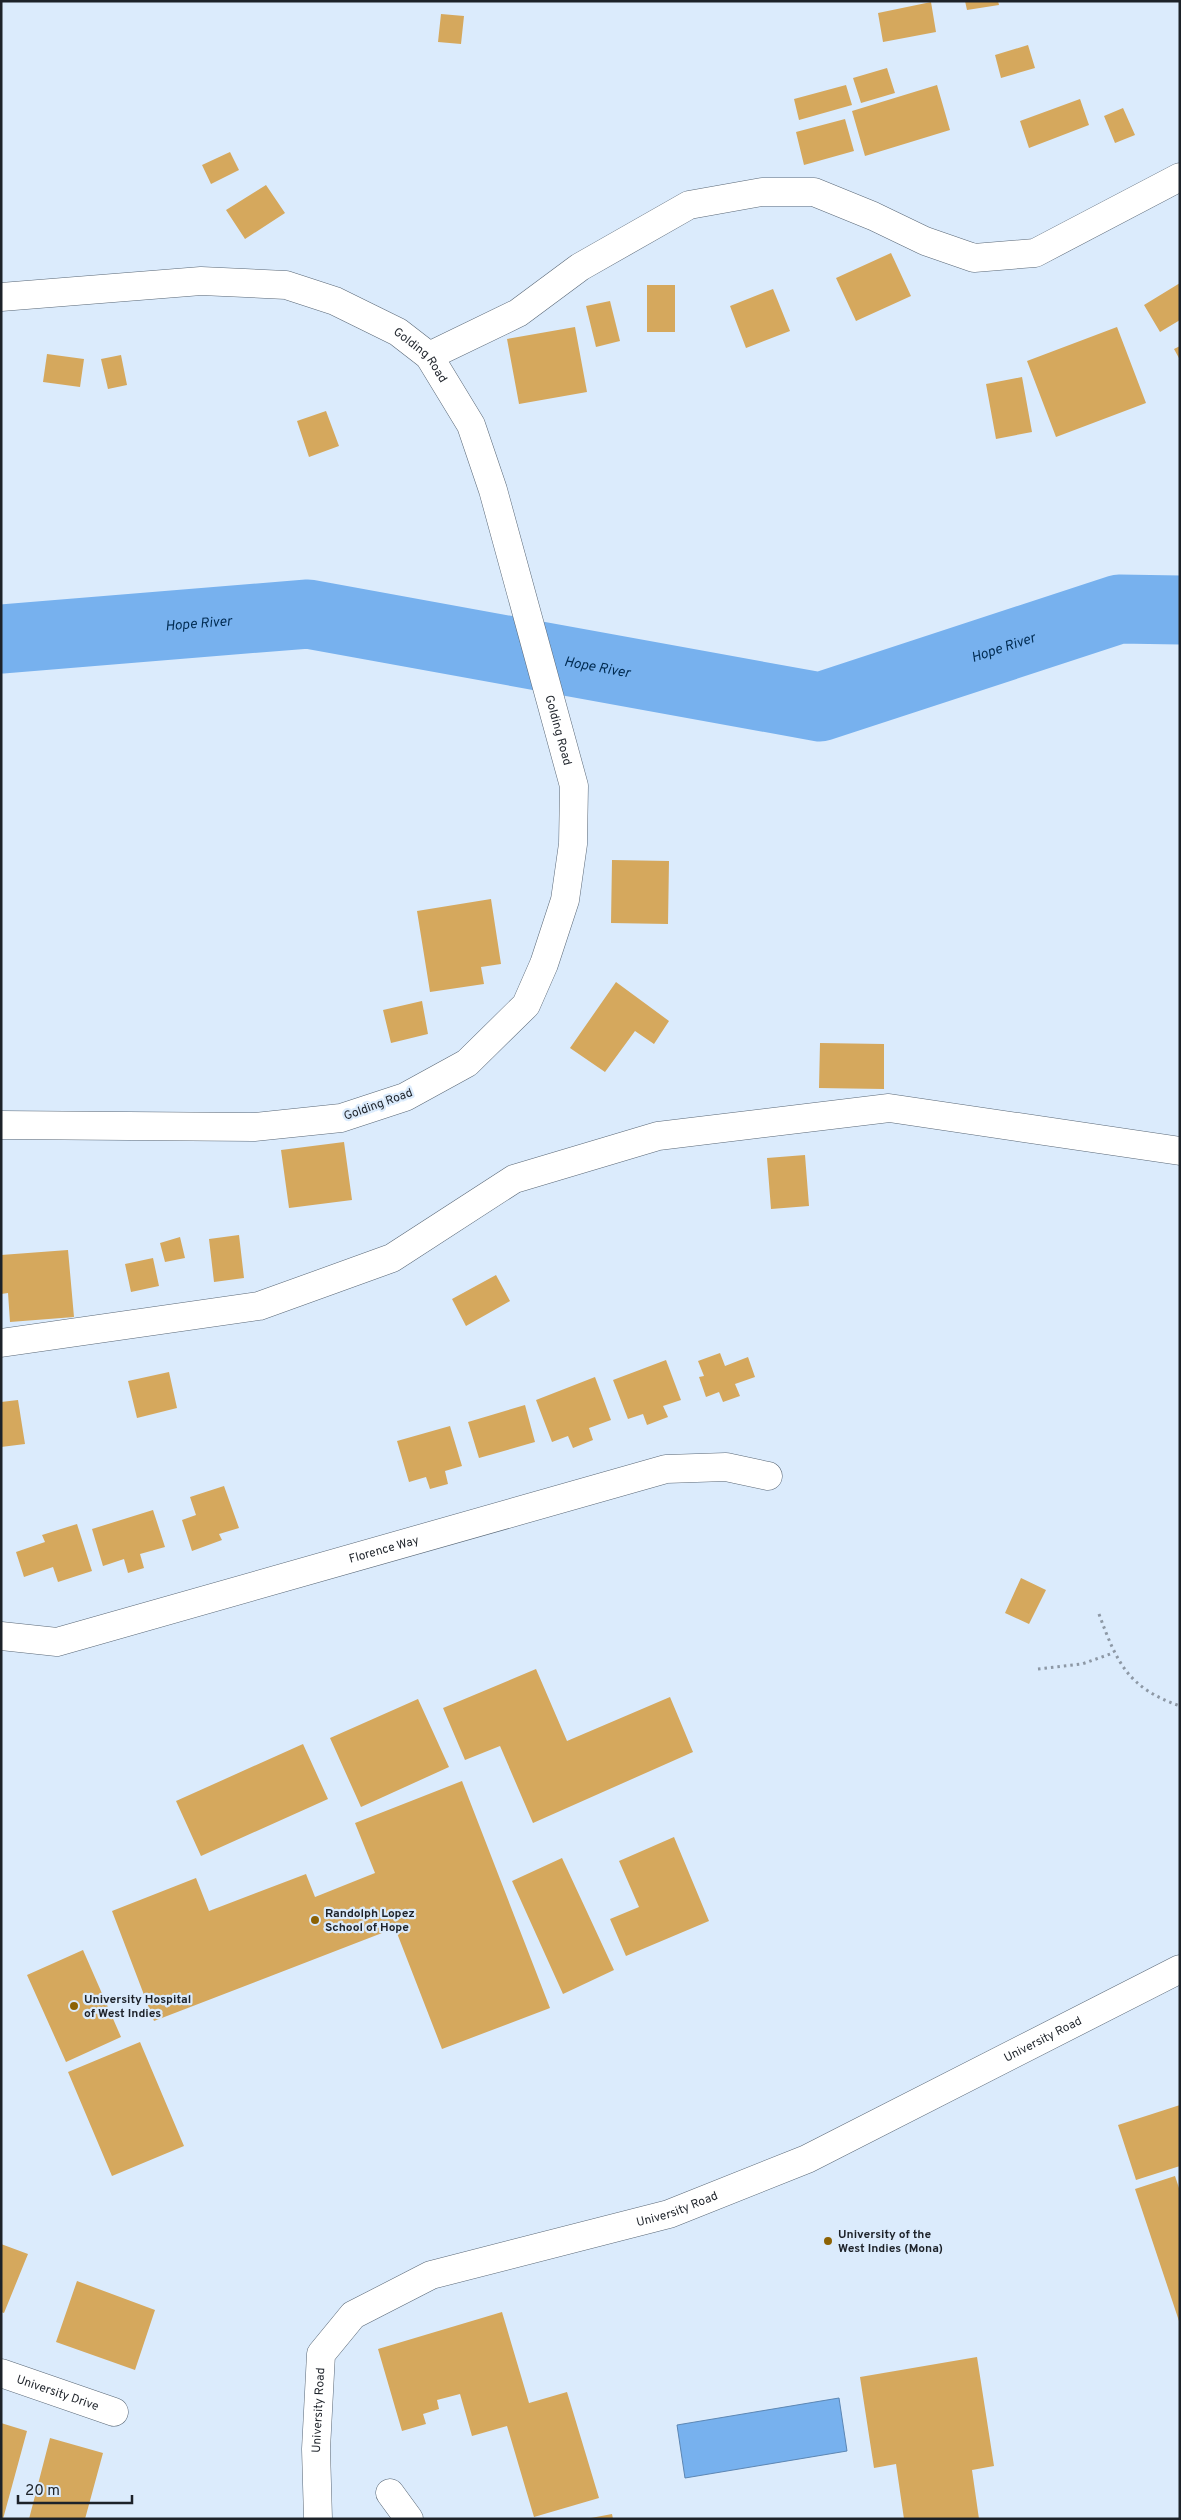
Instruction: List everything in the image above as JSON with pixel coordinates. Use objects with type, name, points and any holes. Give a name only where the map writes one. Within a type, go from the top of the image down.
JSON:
[{"type":"street","points":[[429,356],[518,313],[580,267],[689,205],[762,192],[814,192],[873,216],[925,241],[974,258],[1035,253],[1180,177]]},
{"type":"street","name":"Golding Road","points":[[1,298],[202,281],[286,285],[335,302],[398,332],[429,356],[471,425],[493,490],[574,786],[573,844],[565,900],[544,964],[526,1005],[467,1063],[405,1097],[341,1118],[254,1126],[1,1125]]},
{"type":"street","points":[[1,1343],[260,1306],[392,1258],[514,1179],[658,1136],[889,1108],[1180,1151]]},
{"type":"street","name":"Florence Way","points":[[1,1636],[57,1642],[666,1470],[726,1467],[768,1476]]},
{"type":"street","name":"University Road","points":[[318,2519],[316,2449],[321,2354],[353,2315],[431,2274],[669,2214],[807,2159],[1180,1969]]},
{"type":"street","name":"University Drive","points":[[1,2373],[114,2412]]},
{"type":"street","points":[[390,2493],[408,2519]]},
{"type":"path","points":[[1099,1614],[1113,1653],[1135,1683],[1162,1700],[1180,1706]]},
{"type":"path","points":[[1038,1669],[1082,1664],[1113,1653]]},
{"type":"water","points":[[839,2398],[847,2451],[685,2478],[677,2425]]},
{"type":"building","points":[[965,1],[998,1],[999,5],[967,10]]},
{"type":"building","points":[[931,2],[936,32],[883,42],[878,13]]},
{"type":"building","points":[[441,14],[464,16],[461,44],[438,42]]},
{"type":"building","points":[[1028,45],[1035,68],[1001,78],[995,55]]},
{"type":"building","points":[[887,68],[895,93],[861,103],[853,78]]},
{"type":"building","points":[[846,85],[852,105],[799,120],[794,99]]},
{"type":"building","points":[[937,85],[950,130],[865,156],[852,111]]},
{"type":"building","points":[[1080,99],[1089,125],[1029,148],[1020,121]]},
{"type":"building","points":[[1123,108],[1135,135],[1115,143],[1104,116]]},
{"type":"building","points":[[845,119],[854,151],[804,165],[796,132]]},
{"type":"building","points":[[230,152],[239,170],[211,184],[202,165]]},
{"type":"building","points":[[266,185],[285,213],[245,239],[226,210]]},
{"type":"building","points":[[891,253],[911,296],[856,321],[836,278]]},
{"type":"building","points":[[1180,283],[1180,320],[1160,332],[1144,305]]},
{"type":"building","points":[[647,285],[675,285],[675,332],[647,332]]},
{"type":"building","points":[[773,289],[790,331],[746,348],[730,306]]},
{"type":"building","points":[[610,301],[620,341],[596,347],[586,306]]},
{"type":"building","points":[[575,327],[587,392],[519,404],[507,339]]},
{"type":"building","points":[[1117,327],[1146,403],[1056,437],[1027,361]]},
{"type":"building","points":[[1180,346],[1180,360],[1174,349]]},
{"type":"building","points":[[47,354],[84,359],[80,387],[43,382]]},
{"type":"building","points":[[121,355],[127,385],[108,389],[101,359]]},
{"type":"building","points":[[1022,377],[1032,432],[996,439],[986,384]]},
{"type":"building","points":[[326,411],[339,446],[309,457],[297,421]]},
{"type":"building","points":[[612,860],[669,861],[668,924],[611,923]]},
{"type":"building","points":[[491,899],[501,964],[481,967],[484,984],[430,992],[417,911]]},
{"type":"building","points":[[616,982],[669,1021],[654,1044],[635,1031],[605,1072],[570,1048]]},
{"type":"building","points":[[422,1001],[428,1034],[391,1043],[383,1010]]},
{"type":"building","points":[[820,1043],[884,1044],[884,1089],[819,1088]]},
{"type":"building","points":[[344,1142],[352,1200],[289,1208],[281,1150]]},
{"type":"building","points":[[805,1155],[809,1206],[771,1209],[767,1158]]},
{"type":"building","points":[[239,1235],[244,1278],[214,1282],[209,1239]]},
{"type":"building","points":[[180,1237],[185,1258],[165,1262],[160,1243]]},
{"type":"building","points":[[68,1250],[74,1317],[10,1322],[8,1293],[1,1294],[1,1255]]},
{"type":"building","points":[[153,1258],[159,1286],[131,1292],[125,1264]]},
{"type":"building","points":[[496,1275],[510,1301],[466,1326],[452,1299]]},
{"type":"building","points":[[720,1353],[725,1366],[748,1357],[755,1377],[735,1384],[740,1396],[723,1402],[719,1392],[706,1397],[699,1377],[704,1376],[698,1361]]},
{"type":"building","points":[[666,1360],[681,1400],[663,1406],[668,1417],[647,1425],[643,1414],[628,1419],[613,1380]]},
{"type":"building","points":[[169,1372],[177,1408],[137,1418],[128,1381]]},
{"type":"building","points":[[595,1377],[611,1420],[589,1428],[593,1440],[573,1448],[568,1436],[552,1442],[536,1400]]},
{"type":"building","points":[[18,1400],[25,1444],[1,1447],[1,1402]]},
{"type":"building","points":[[525,1405],[535,1442],[479,1458],[468,1422]]},
{"type":"building","points":[[450,1426],[462,1466],[445,1471],[448,1484],[430,1489],[426,1477],[409,1482],[397,1441]]},
{"type":"building","points":[[224,1486],[239,1528],[219,1534],[222,1540],[192,1551],[182,1520],[196,1515],[190,1497]]},
{"type":"building","points":[[153,1510],[165,1547],[140,1554],[144,1568],[128,1573],[124,1559],[103,1566],[92,1529]]},
{"type":"building","points":[[77,1524],[92,1571],[58,1582],[53,1567],[24,1577],[16,1552],[45,1542],[42,1535]]},
{"type":"building","points":[[1021,1578],[1046,1590],[1029,1624],[1005,1613]]},
{"type":"building","points":[[536,1669],[567,1741],[670,1697],[693,1752],[533,1823],[500,1746],[465,1760],[443,1708]]},
{"type":"building","points":[[418,1699],[449,1767],[361,1807],[330,1738]]},
{"type":"building","points":[[303,1744],[328,1799],[201,1856],[176,1801]]},
{"type":"building","name":"Randolph Lopez School of Hope","points":[[462,1781],[550,2008],[442,2049],[395,1928],[154,2021],[112,1911],[196,1878],[209,1911],[306,1874],[315,1897],[375,1873],[355,1823]]},
{"type":"building","points":[[674,1837],[709,1921],[626,1956],[610,1919],[639,1907],[619,1861]]},
{"type":"building","points":[[562,1858],[614,1970],[563,1994],[512,1881]]},
{"type":"building","name":"University Hospital of West Indies","points":[[83,1950],[121,2037],[66,2062],[27,1975]]},
{"type":"building","points":[[140,2042],[184,2146],[112,2176],[68,2072]]},
{"type":"building","points":[[1180,2105],[1180,2166],[1136,2180],[1118,2125]]},
{"type":"building","points":[[1175,2176],[1180,2191],[1179,2321],[1135,2189]]},
{"type":"building","points":[[1,2244],[28,2254],[4,2313],[1,2312]]},
{"type":"building","points":[[77,2281],[155,2310],[135,2370],[56,2342]]},
{"type":"building","points":[[502,2312],[529,2403],[567,2392],[599,2498],[534,2517],[507,2426],[472,2436],[460,2394],[437,2400],[439,2409],[423,2414],[426,2424],[402,2431],[378,2349]]},
{"type":"building","points":[[977,2357],[994,2466],[972,2470],[979,2519],[904,2519],[896,2464],[874,2468],[860,2377]]},
{"type":"building","points":[[1,2423],[27,2431],[3,2519],[1,2519]]},
{"type":"building","points":[[50,2438],[103,2453],[85,2519],[29,2519]]},
{"type":"building","points":[[612,2514],[613,2519],[591,2519],[591,2518]]},
{"type":"waterway","name":"Hope River","points":[[1,639],[308,614],[820,707],[1119,609],[1180,610]]},
{"type":"place","name":"Randolph Lopez School of Hope","points":[[315,1920]]},
{"type":"place","name":"University Hospital of West Indies","points":[[74,2006]]},
{"type":"place","name":"University of the West Indies (Mona)","points":[[828,2241]]}]
